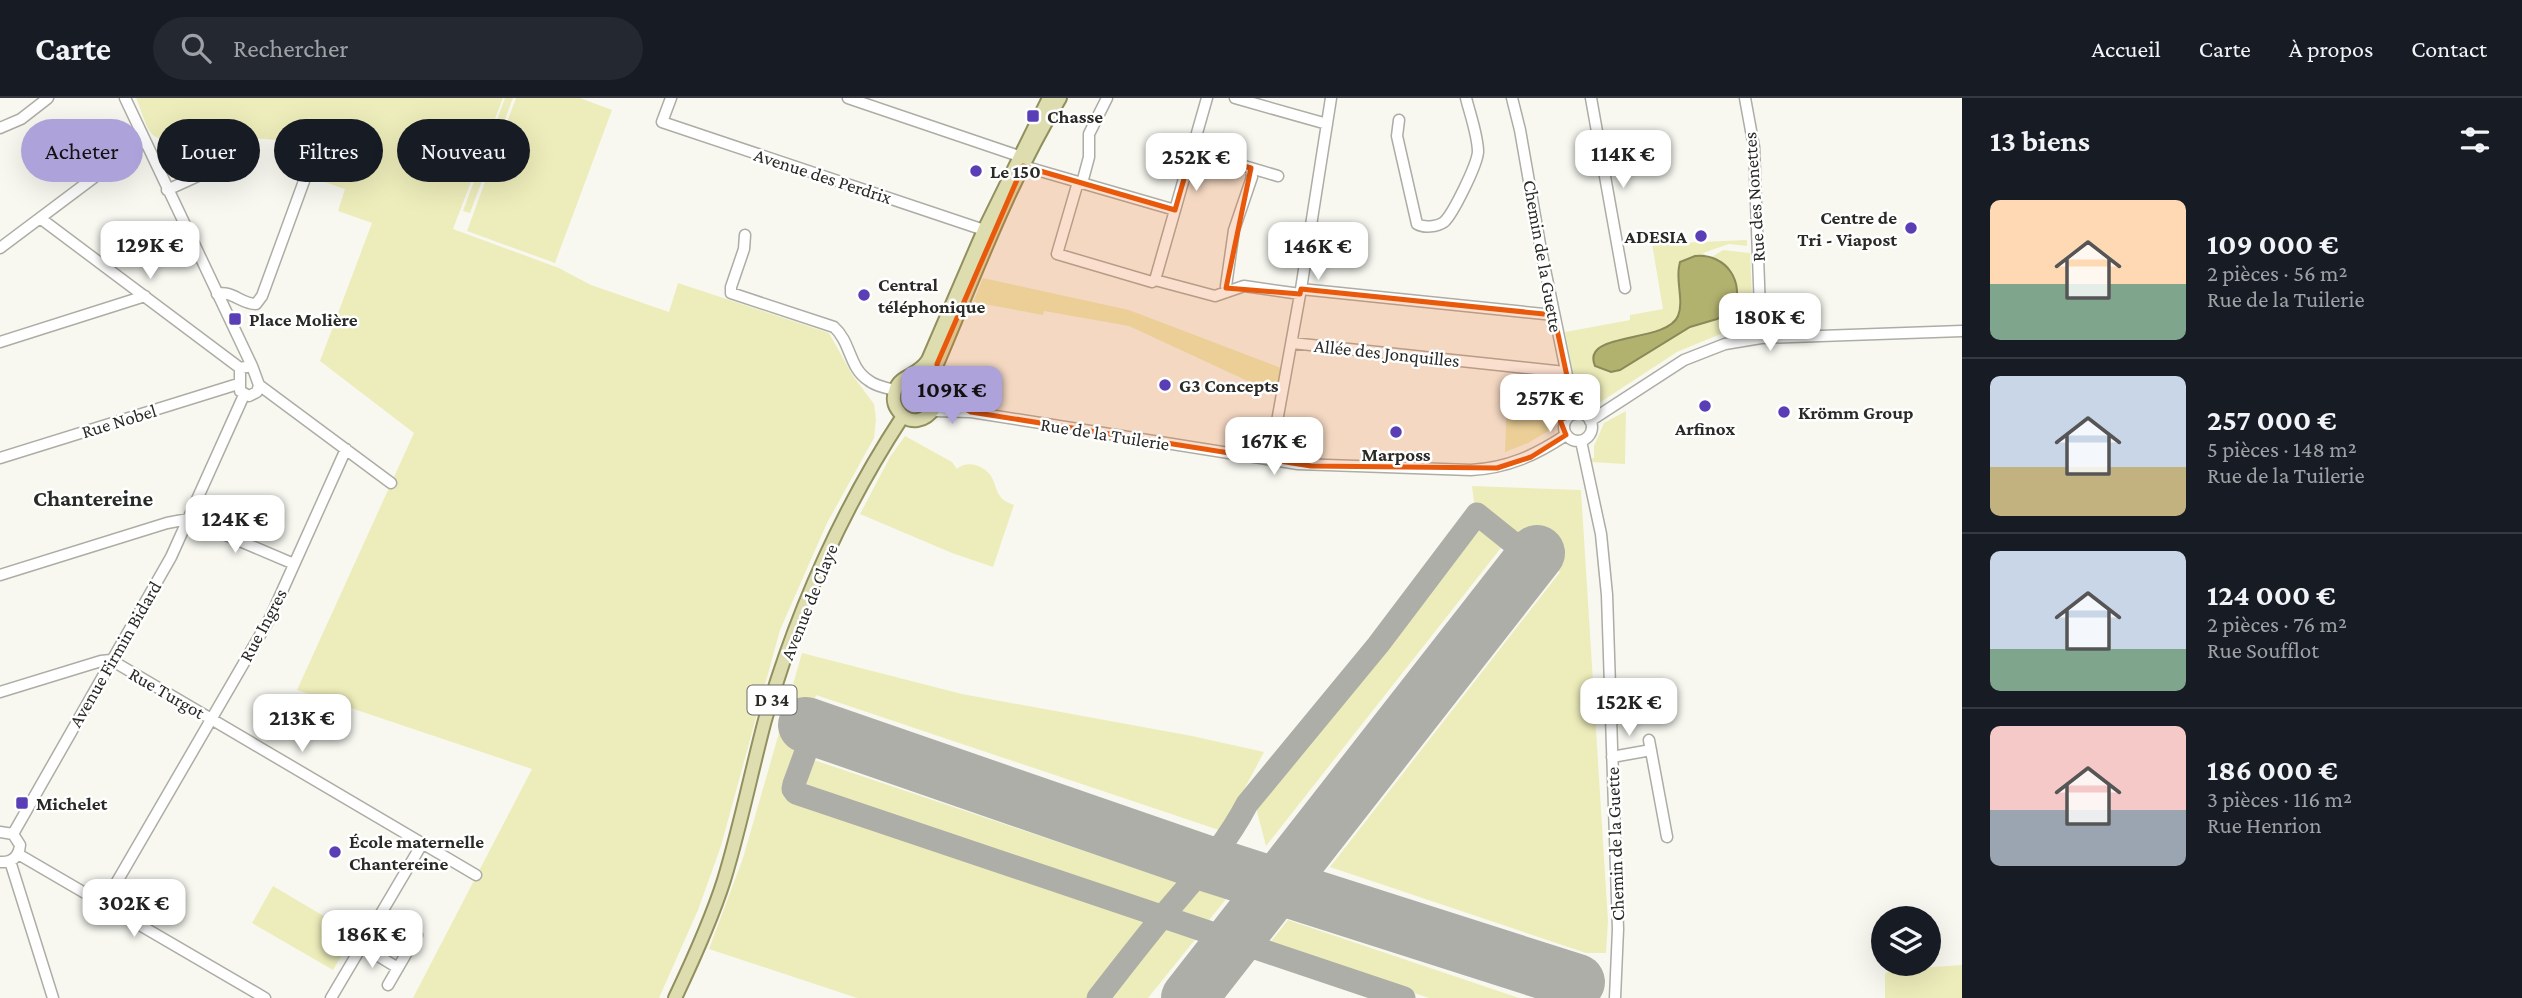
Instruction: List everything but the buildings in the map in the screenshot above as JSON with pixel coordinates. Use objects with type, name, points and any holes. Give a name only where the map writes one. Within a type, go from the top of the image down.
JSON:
[{"type":"main road","points":[[1049,98],[1021,161],[937,364],[936,388],[939,399],[934,411],[923,419],[909,419],[896,407],[895,390],[902,379],[915,374],[928,360],[984,230],[1021,161],[1059,98]]},
{"type":"main road","points":[[915,374],[929,379],[936,388]]},
{"type":"main road","name":"Avenue de Claye","points":[[675,998],[724,881],[766,719],[804,607],[849,509],[904,416]]},
{"type":"street","points":[[0,128],[21,119],[48,98]]},
{"type":"street","points":[[124,98],[240,342],[245,367],[238,384],[240,391],[244,395],[254,395],[259,385]]},
{"type":"street","name":"Avenue des Perdrix","points":[[671,98],[662,122],[984,230]]},
{"type":"street","points":[[848,98],[1080,183],[1175,210]]},
{"type":"street","points":[[1107,98],[1089,134],[1089,157],[1057,254],[1132,277],[1152,282],[1155,280],[1212,296],[1244,286],[1554,315]]},
{"type":"street","points":[[1155,280],[1207,98]]},
{"type":"street","points":[[1235,98],[1327,124]]},
{"type":"street","points":[[1270,460],[1301,292],[1331,98]]},
{"type":"street","points":[[1399,120],[1397,136],[1417,225],[1440,225],[1448,217],[1476,162],[1478,150],[1466,98]]},
{"type":"street","name":"Chemin de la Guette","points":[[1512,98],[1575,414]]},
{"type":"street","points":[[1591,98],[1625,288]]},
{"type":"street","name":"Rue des Nonettes","points":[[1745,98],[1754,148],[1761,338]]},
{"type":"street","points":[[0,248],[144,139]]},
{"type":"street","points":[[1192,152],[1278,176]]},
{"type":"street","points":[[1227,292],[1234,230],[1249,187],[1251,169]]},
{"type":"street","points":[[167,190],[185,182]]},
{"type":"street","points":[[217,294],[231,295],[249,304],[256,304],[262,296],[304,182]]},
{"type":"street","points":[[40,218],[245,367],[259,385],[391,483]]},
{"type":"street","points":[[745,235],[744,249],[731,293],[834,327],[844,338],[857,370],[863,377],[895,390]]},
{"type":"street","points":[[0,342],[145,296]]},
{"type":"street","points":[[1590,421],[1684,360],[1725,344],[1761,338],[1962,331]]},
{"type":"street","name":"Allée des Jonquilles","points":[[1292,343],[1565,372]]},
{"type":"street","name":"Rue Nobel","points":[[0,458],[238,384]]},
{"type":"street","name":"Rue de la Tuilerie","points":[[936,388],[950,404],[971,412]]},
{"type":"street","name":"Avenue Firmin Bidard","points":[[13,834],[172,557],[244,395]]},
{"type":"street","name":"Rue de la Tuilerie","points":[[934,411],[971,412],[1311,466],[1483,470],[1522,461],[1566,435]]},
{"type":"street","points":[[1575,414],[1583,415],[1590,421],[1590,433],[1581,441],[1566,435],[1565,422],[1575,414]]},
{"type":"street","name":"Chemin de la Guette","points":[[1581,441],[1601,534],[1606,573],[1618,929],[1615,998]]},
{"type":"street","name":"Rue Ingres","points":[[104,904],[270,618],[346,449]]},
{"type":"street","points":[[0,575],[167,523],[188,519],[294,564]]},
{"type":"street","points":[[0,692],[111,660]]},
{"type":"street","name":"Rue Turgot","points":[[111,660],[477,875]]},
{"type":"street","points":[[1612,757],[1650,745],[1667,837]]},
{"type":"street","points":[[0,831],[13,834],[20,845],[18,854],[5,862],[53,998]]},
{"type":"street","points":[[331,998],[422,844]]},
{"type":"street","points":[[18,854],[265,998]]},
{"type":"street","points":[[388,985],[417,935]]},
{"type":"street","points":[[362,946],[398,968]]},
{"type":"highlighted area","points":[[1192,151],[1251,168],[1226,288],[1300,294],[1301,289],[1554,315],[1575,414],[1560,420],[1566,435],[1531,457],[1497,468],[1311,466],[971,412],[938,392],[937,364],[1023,166],[1175,210]]},
{"type":"green space","points":[[136,98],[503,98],[495,119],[397,119],[397,182],[471,182],[453,229],[559,268],[591,285],[669,312],[678,283],[829,333],[853,376],[874,404],[874,438],[827,523],[780,630],[721,846],[698,910],[659,998],[413,998],[532,769],[297,690],[414,433],[320,361],[372,223],[338,211],[345,189],[325,182],[383,182],[383,119],[274,119],[274,140],[260,139],[260,119],[157,119],[157,137],[147,125]]},
{"type":"green space","points":[[505,98],[513,98],[505,119],[497,119]]},
{"type":"green space","points":[[516,98],[580,98],[612,110],[555,263],[467,231],[485,182],[530,182],[530,119],[508,119]]},
{"type":"green space","points":[[474,182],[482,182],[470,213],[463,211]]},
{"type":"green space","points":[[1747,240],[1747,246],[1729,244],[1703,253],[1707,256],[1695,256],[1680,262],[1680,307],[1670,324],[1648,335],[1600,345],[1620,370],[1681,331],[1729,313],[1735,305],[1721,260],[1712,257],[1723,250],[1750,253],[1753,317],[1730,330],[1677,352],[1593,407],[1585,406],[1578,396],[1565,332],[1630,320],[1630,315],[1663,309],[1652,244]]},
{"type":"green space","points":[[983,278],[1129,310],[1281,368],[1276,394],[1129,326],[1044,311],[1043,315],[973,302]]},
{"type":"green space","points":[[917,383],[928,387],[932,398],[928,409],[917,413],[906,409],[902,398],[906,387]]},
{"type":"green space","points":[[1507,394],[1561,396],[1563,409],[1552,432],[1550,430],[1505,452]]},
{"type":"green space","points":[[1626,411],[1625,464],[1590,462],[1590,459],[1594,458],[1594,446],[1604,423]]},
{"type":"green space","points":[[905,436],[952,462],[957,469],[970,464],[984,469],[991,476],[1001,498],[1014,505],[993,567],[952,553],[860,514],[890,457]]},
{"type":"green space","points":[[1472,486],[1581,490],[1608,921],[1606,953],[1586,953],[1330,867],[1560,572],[1474,502]]},
{"type":"green space","points":[[1479,525],[1504,544],[1266,846],[1256,808]]},
{"type":"green space","points":[[802,653],[962,694],[1192,736],[1264,752],[1222,831],[816,695],[787,784],[786,791],[797,802],[1153,919],[1091,998],[857,998],[709,949],[743,858]]},
{"type":"green space","points":[[811,759],[1182,884],[1161,909],[802,788]]},
{"type":"green space","points":[[273,886],[354,934],[333,970],[252,923]]},
{"type":"green space","points":[[1195,888],[1226,899],[1206,924],[1173,913]]},
{"type":"green space","points":[[1288,920],[1519,998],[1429,998],[1269,944]]},
{"type":"green space","points":[[1163,925],[1198,936],[1148,998],[1107,998]]},
{"type":"green space","points":[[1962,965],[1962,998],[1885,998],[1885,976],[1941,976],[1941,966]]},
{"type":"shaded area","points":[[1695,256],[1716,259],[1730,272],[1737,290],[1733,311],[1690,327],[1620,370],[1611,372],[1595,366],[1594,355],[1600,347],[1658,331],[1670,325],[1680,310],[1680,262]]},
{"type":"taxiway","points":[[1098,998],[1208,863],[1247,804],[1378,645],[1477,514],[1532,558]]},
{"type":"taxiway","points":[[815,727],[794,784],[796,793],[1404,998]]},
{"type":"taxiway","points":[[1561,998],[1567,979]]},
{"type":"runway","points":[[1189,998],[1537,553]]},
{"type":"runway","points":[[806,725],[1208,864],[1577,982]]},
{"type":"place","name":"Chasse","points":[[1033,116]]},
{"type":"place","name":"Le 150","points":[[976,171]]},
{"type":"place","name":"Centre de Tri - Viapost","points":[[1911,228]]},
{"type":"place","name":"ADESIA","points":[[1701,236]]},
{"type":"place","name":"Central téléphonique","points":[[864,295]]},
{"type":"place","name":"Place Molière","points":[[235,319]]},
{"type":"place","name":"G3 Concepts","points":[[1165,385]]},
{"type":"place","name":"Arfinox","points":[[1705,406]]},
{"type":"place","name":"Krömm Group","points":[[1784,412]]},
{"type":"place","name":"Marposs","points":[[1396,432]]},
{"type":"place","name":"Michelet","points":[[22,803]]},
{"type":"place","name":"École maternelle Chantereine","points":[[335,852]]},
{"type":"district","name":"Chantereine","points":[[93,498]]}]
